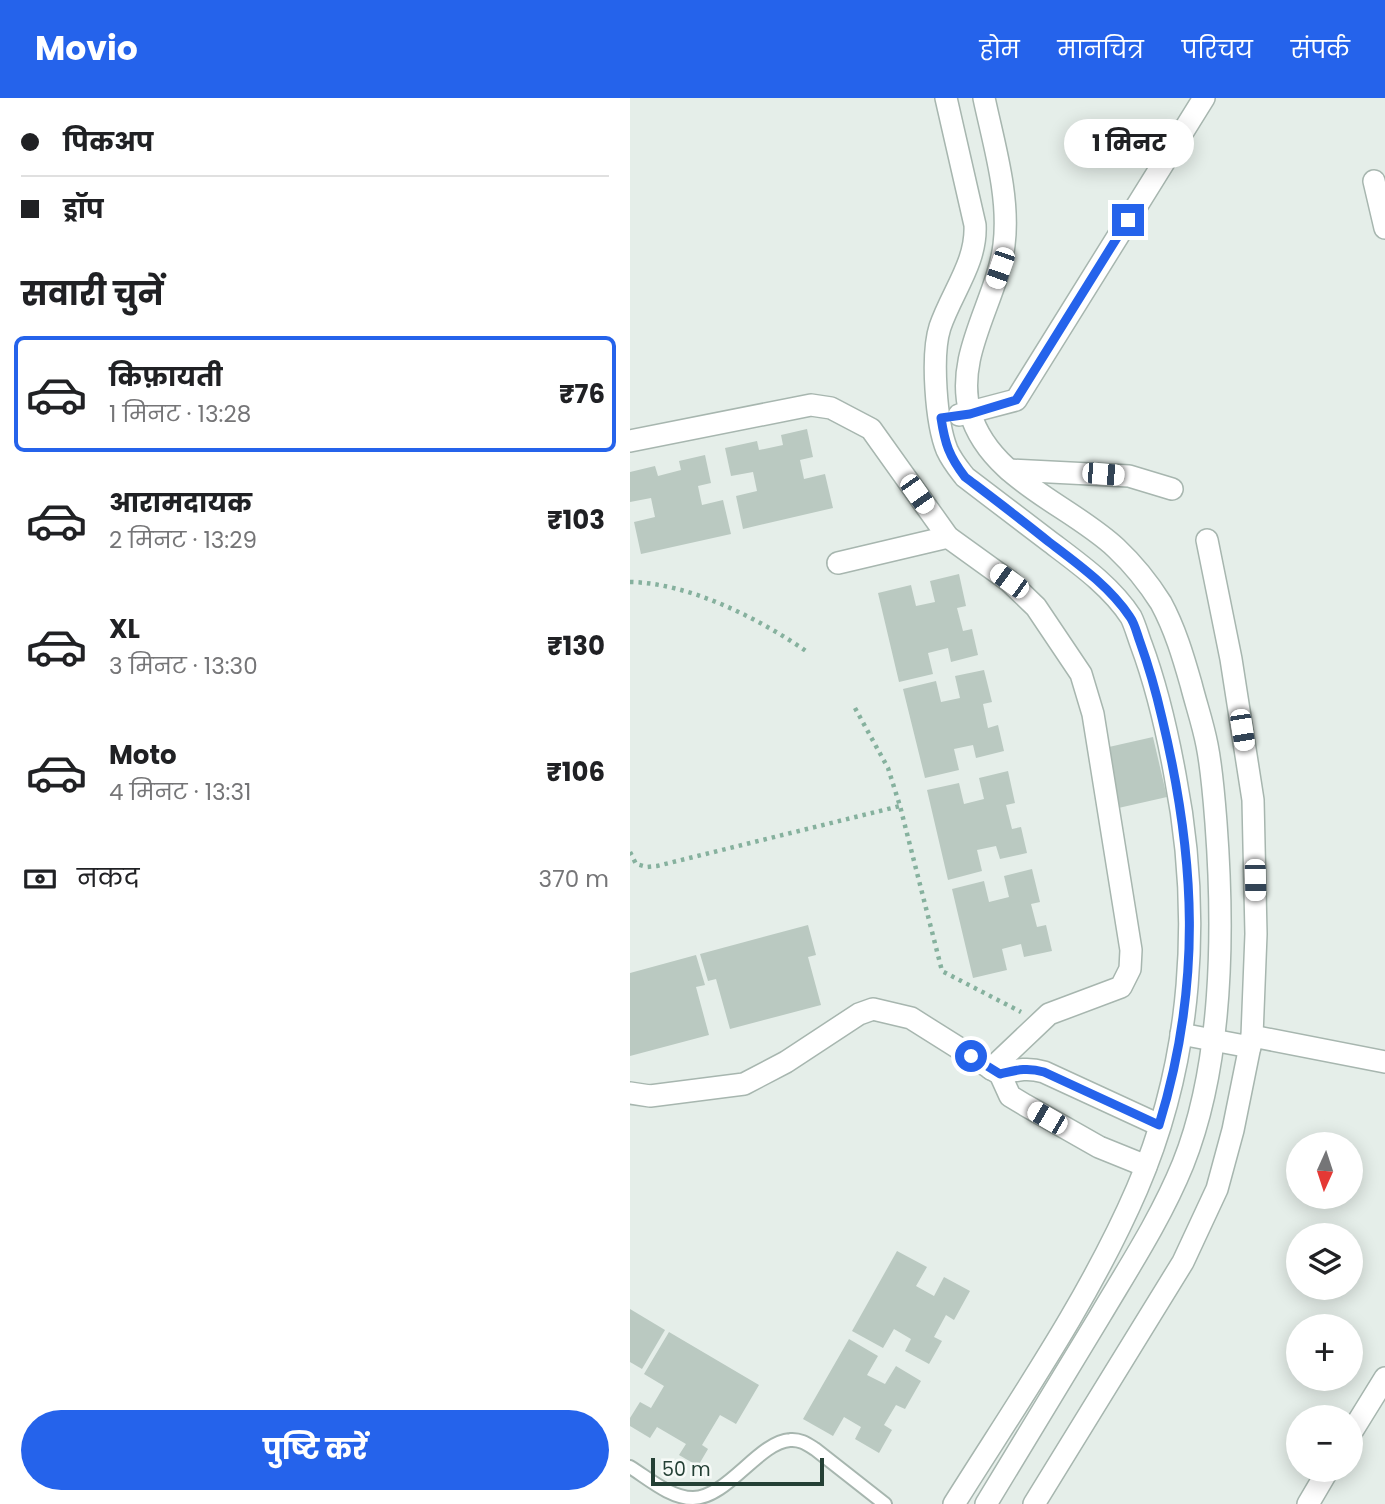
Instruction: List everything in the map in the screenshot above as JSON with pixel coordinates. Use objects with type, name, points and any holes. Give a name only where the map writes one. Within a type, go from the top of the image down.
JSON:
[{"type":"street","points":[[946,98],[975,225],[972,255],[940,329],[934,359],[946,447],[965,477],[1076,562],[1107,589],[1132,618],[1153,676],[1184,820],[1191,892],[1189,968],[1181,1034],[1171,1085],[1149,1157],[1113,1238],[1081,1299],[954,1504]]},
{"type":"street","points":[[984,98],[1000,179],[1005,240],[1000,268],[967,365],[964,386],[970,414],[989,449],[1009,470],[1115,547],[1139,573],[1161,604],[1180,645],[1207,746],[1220,875],[1220,942],[1213,1041],[1200,1106],[1184,1163],[1150,1232],[986,1504]]},
{"type":"street","points":[[941,418],[970,414],[1016,400],[1204,98]]},
{"type":"street","points":[[1374,181],[1385,228]]},
{"type":"street","points":[[630,441],[789,408],[811,405],[831,408],[871,429],[948,537],[1009,581],[1036,607],[1081,674],[1093,714],[1131,950],[1130,969],[1121,987],[1106,995],[1065,1006],[1049,1014],[996,1071]]},
{"type":"street","points":[[1009,470],[1077,471],[1129,476],[1172,489]]},
{"type":"street","points":[[838,563],[948,537]]},
{"type":"street","points":[[1034,1504],[1183,1262],[1212,1202],[1233,1130],[1251,1036],[1256,934],[1253,800],[1231,659],[1207,540]]},
{"type":"street","points":[[630,1093],[650,1096],[744,1084],[786,1062],[841,1024],[873,1009],[911,1018],[996,1071],[1010,1096],[1099,1147],[1184,1163]]},
{"type":"street","points":[[1184,1012],[1215,1018],[1251,1036],[1385,1062]]},
{"type":"street","points":[[1181,1034],[1213,1041],[1251,1036]]},
{"type":"street","points":[[996,1071],[1030,1068],[1044,1072],[1159,1125]]},
{"type":"street","points":[[1363,1414],[1385,1378]]},
{"type":"street","points":[[1308,1504],[1321,1482]]},
{"type":"lane","points":[[630,1467],[671,1493],[692,1498],[706,1496],[779,1442],[791,1439],[815,1449],[886,1504]]},
{"type":"path","points":[[630,582],[652,583],[698,596],[770,627],[806,651]]},
{"type":"path","points":[[855,708],[888,768],[942,971],[1040,1022]]},
{"type":"path","points":[[630,852],[636,864],[657,866],[900,806]]},
{"type":"building","points":[[807,429],[813,457],[800,460],[804,479],[825,474],[833,508],[743,529],[736,496],[757,491],[753,472],[731,476],[725,448],[757,441],[759,450],[783,445],[781,435]]},
{"type":"building","points":[[705,455],[711,483],[698,486],[702,505],[723,500],[731,534],[641,554],[634,522],[655,517],[651,498],[630,502],[630,472],[655,466],[658,476],[681,470],[679,461]]},
{"type":"building","points":[[959,574],[966,606],[957,608],[963,631],[972,629],[978,655],[951,662],[948,648],[928,653],[933,674],[899,682],[878,593],[911,585],[916,606],[935,602],[930,581]]},
{"type":"building","points":[[984,670],[992,702],[983,704],[988,728],[998,725],[1004,751],[976,758],[973,745],[954,749],[959,770],[925,778],[903,689],[936,681],[941,702],[960,698],[955,676]]},
{"type":"building","points":[[1153,737],[1167,797],[1114,809],[1100,749]]},
{"type":"building","points":[[1008,771],[1015,803],[1006,805],[1012,829],[1021,827],[1027,853],[1000,859],[996,846],[977,850],[982,871],[948,880],[927,790],[959,783],[964,804],[984,799],[979,778]]},
{"type":"building","points":[[1032,869],[1040,902],[1031,904],[1037,927],[1046,925],[1052,951],[1024,957],[1021,944],[1002,949],[1007,970],[973,978],[952,889],[984,881],[989,902],[1009,897],[1004,876]]},
{"type":"building","points":[[808,925],[816,955],[808,957],[821,1005],[730,1029],[716,979],[708,981],[700,954]]},
{"type":"building","points":[[696,955],[705,985],[696,987],[709,1035],[630,1056],[630,973]]},
{"type":"building","points":[[897,1251],[927,1267],[916,1286],[934,1296],[944,1277],[970,1291],[954,1320],[946,1315],[934,1337],[942,1341],[929,1364],[905,1351],[911,1339],[894,1329],[883,1348],[852,1331]]},
{"type":"building","points":[[630,1309],[665,1330],[642,1369],[630,1362]]},
{"type":"building","points":[[669,1332],[759,1385],[736,1424],[720,1415],[702,1445],[708,1449],[698,1466],[679,1455],[686,1444],[657,1427],[650,1438],[630,1426],[630,1418],[640,1402],[651,1408],[664,1386],[644,1374]]},
{"type":"building","points":[[849,1339],[878,1356],[867,1375],[885,1384],[896,1366],[921,1381],[905,1409],[896,1405],[884,1425],[892,1430],[879,1453],[855,1439],[861,1427],[844,1417],[833,1436],[803,1419]]},
{"type":"route","points":[[971,1056],[1000,1074],[1030,1068],[1044,1072],[1159,1125],[1171,1085],[1181,1034],[1189,968],[1191,892],[1184,820],[1153,676],[1132,618],[1107,589],[1076,562],[965,477],[946,447],[941,418],[970,414],[1016,400],[1128,220]]}]
